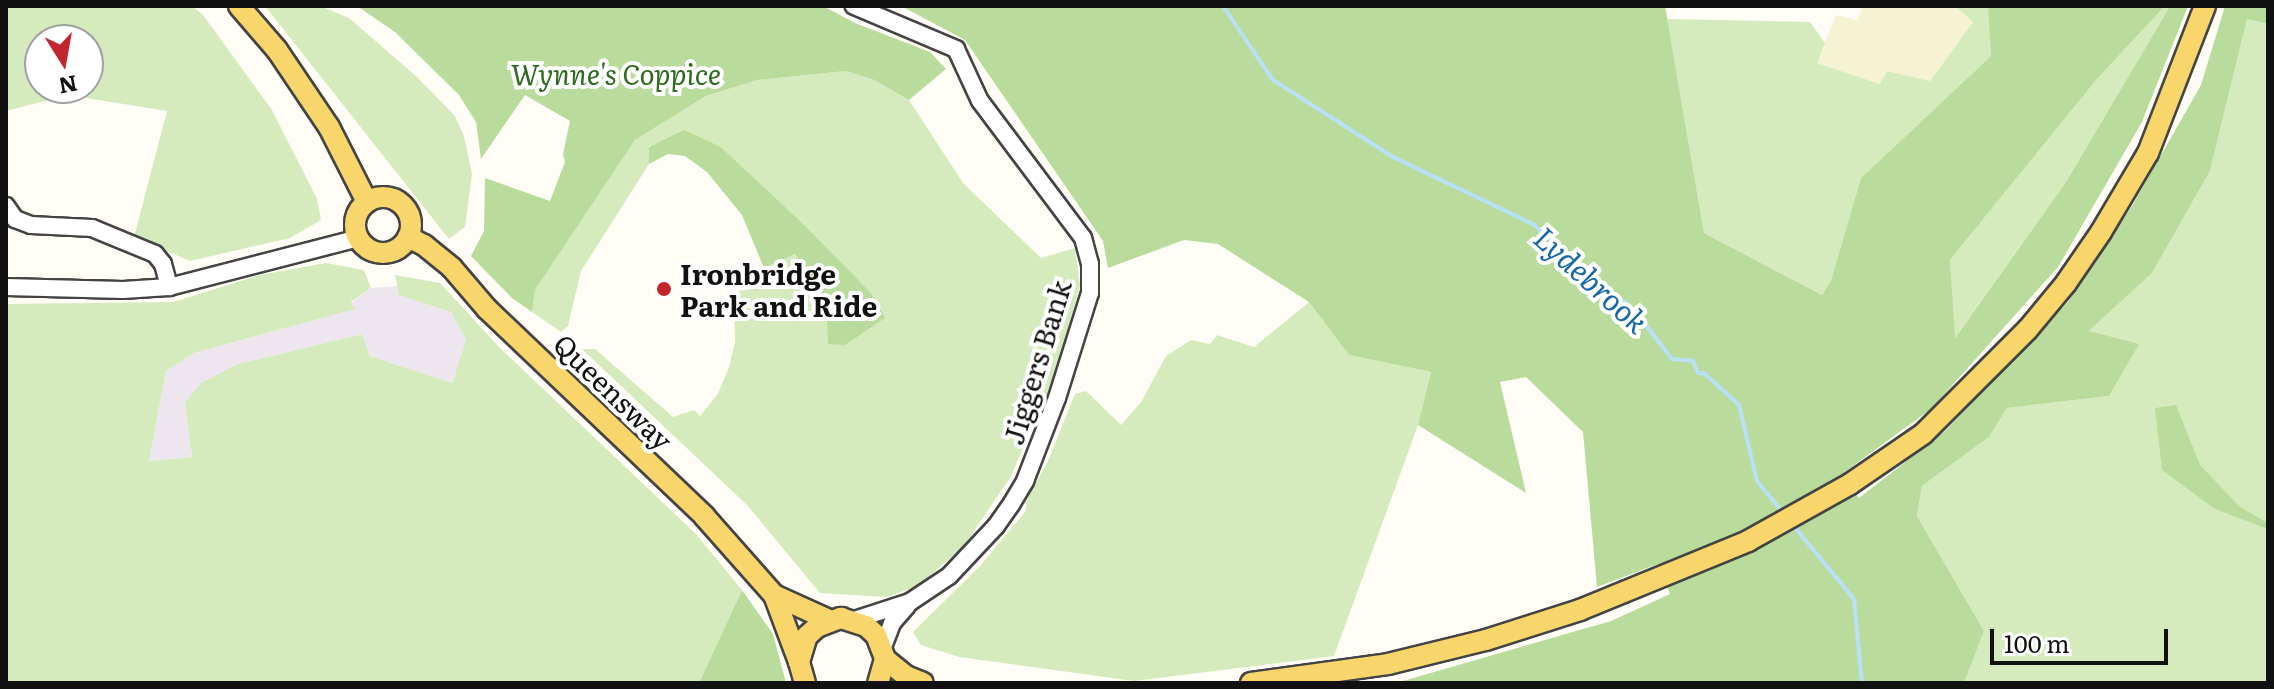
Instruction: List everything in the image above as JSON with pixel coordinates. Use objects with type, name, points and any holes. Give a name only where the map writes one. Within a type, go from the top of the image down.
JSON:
[{"type":"main road","points":[[239,6],[277,50],[329,127],[367,202]]},
{"type":"main road","points":[[1251,683],[1388,664],[1486,640],[1580,610],[1748,541],[1850,484],[1923,434],[1997,362],[2066,283],[2148,153],[2205,6]]},
{"type":"main road","points":[[384,198],[401,204],[410,219],[408,237],[397,249],[382,253],[368,249],[358,238],[357,215],[367,202],[384,198]]},
{"type":"main road","name":"Queensway","points":[[408,237],[424,245],[452,268],[487,309],[704,516],[774,595],[805,683]]},
{"type":"main road","name":"Queensway","points":[[774,595],[829,620]]},
{"type":"main road","points":[[799,662],[807,636],[829,620],[854,620],[866,626],[884,653],[906,676],[923,683]]},
{"type":"main road","points":[[878,683],[884,653]]},
{"type":"street","name":"Jiggers Bank","points":[[854,6],[956,49],[987,112],[1010,145],[1046,184],[1083,238],[1090,264],[1090,293],[1057,398],[1025,481],[996,526],[958,567],[910,602],[892,623],[884,653]]},
{"type":"street","points":[[6,206],[15,219],[31,225],[92,228],[155,254],[163,264],[169,287]]},
{"type":"street","points":[[6,287],[109,290],[169,287],[358,238]]},
{"type":"street","name":"Jiggers Bank","points":[[854,620],[910,602]]},
{"type":"shaded area","points":[[1863,6],[1955,6],[1973,22],[1930,81],[1887,71],[1880,84],[1816,63],[1836,15],[1857,20]]},
{"type":"shaded area","points":[[397,286],[400,295],[451,312],[466,340],[452,383],[370,356],[362,334],[238,364],[185,403],[192,457],[149,461],[166,371],[194,353],[354,309],[351,303],[371,288]]},
{"type":"green space","points":[[6,6],[192,6],[203,15],[272,110],[317,199],[321,220],[290,238],[190,261],[134,237],[167,111],[104,101],[104,24],[24,24],[24,104],[33,104],[6,111]]},
{"type":"green space","points":[[265,6],[320,6],[349,18],[417,77],[455,116],[464,136],[472,174],[465,227],[449,239]]},
{"type":"green space","name":"Wynne's Coppice","points":[[357,6],[823,6],[855,23],[930,52],[946,69],[909,100],[874,80],[846,71],[757,80],[706,96],[635,140],[535,290],[532,312],[512,298],[471,256],[484,231],[485,178],[550,201],[565,162],[563,154],[570,121],[525,95],[481,159],[476,122],[459,95],[395,32]]},
{"type":"green space","points":[[901,6],[1665,6],[1704,233],[1822,295],[1831,280],[1861,178],[1991,56],[1988,6],[2165,6],[2097,79],[1950,260],[1955,338],[2066,182],[2170,6],[2188,6],[2142,122],[2058,267],[1931,409],[1839,476],[1859,498],[1945,431],[2068,302],[2132,206],[2201,85],[2225,6],[2268,6],[2268,24],[2247,19],[2210,171],[2152,273],[2089,331],[2139,344],[2109,396],[2007,408],[1989,437],[1922,486],[1917,516],[1984,631],[1964,683],[1396,683],[1611,621],[1670,594],[1658,564],[1597,587],[1583,432],[1526,377],[1500,382],[1526,493],[1418,425],[1431,372],[1349,355],[1309,302],[1218,244],[1184,240],[1108,268],[1103,241],[965,40]]},
{"type":"green space","points":[[1955,6],[1989,6],[1991,56],[1861,178],[1831,280],[1822,295],[1704,233],[1667,19],[1810,22],[1825,43],[1817,63],[1880,84],[1887,71],[1930,81],[1973,22]]},
{"type":"green space","points":[[2165,6],[2170,6],[2066,182],[1954,339],[1950,260],[2097,79]]},
{"type":"green space","points":[[2247,19],[2268,24],[2268,683],[1964,683],[1984,631],[1917,516],[1922,486],[1989,437],[2007,408],[2109,396],[2089,331],[2152,273],[2210,171]]},
{"type":"green space","points":[[846,71],[874,80],[909,100],[963,183],[1041,258],[1075,248],[1080,286],[1055,375],[1010,478],[963,547],[918,586],[887,597],[820,593],[748,506],[582,349],[595,349],[673,417],[694,410],[700,416],[718,394],[729,367],[735,342],[734,292],[768,286],[764,268],[795,254],[810,273],[827,311],[884,318],[872,294],[721,147],[649,146],[649,164],[581,271],[568,326],[561,332],[532,312],[535,290],[635,140],[706,96],[757,80]]},
{"type":"green space","points":[[684,130],[721,147],[872,294],[885,318],[845,345],[828,344],[827,311],[810,273],[795,254],[764,268],[742,215],[707,172],[685,156],[668,154],[649,164],[649,147]]},
{"type":"green space","points":[[326,263],[364,270],[371,288],[351,302],[355,309],[194,353],[166,371],[149,461],[192,457],[185,403],[201,383],[238,364],[362,334],[370,356],[452,383],[466,340],[451,312],[399,295],[395,275],[440,283],[500,348],[696,534],[742,590],[699,683],[6,683],[6,304],[173,302],[260,275]]},
{"type":"green space","points":[[1309,302],[1349,355],[1431,372],[1418,425],[1334,656],[1134,681],[959,657],[921,645],[913,632],[980,566],[1025,512],[1028,497],[1047,463],[1075,394],[1086,391],[1121,425],[1141,402],[1166,356],[1191,340],[1210,344],[1217,335],[1254,347]]},
{"type":"green space","points":[[2176,405],[2200,465],[2240,507],[2268,523],[2268,529],[2215,509],[2162,470],[2155,408]]},
{"type":"green space","points":[[742,590],[773,634],[786,683],[699,683]]},
{"type":"waterway","name":"Lydebrook","points":[[1223,6],[1273,80],[1393,157],[1533,224],[1634,310],[1672,359],[1693,361],[1698,373],[1704,373],[1739,405],[1757,481],[1784,514]]},
{"type":"waterway","name":"Lydebrook","points":[[1792,524],[1854,599],[1862,683]]},
{"type":"place","name":"Ironbridge Park and Ride","points":[[664,289]]}]
